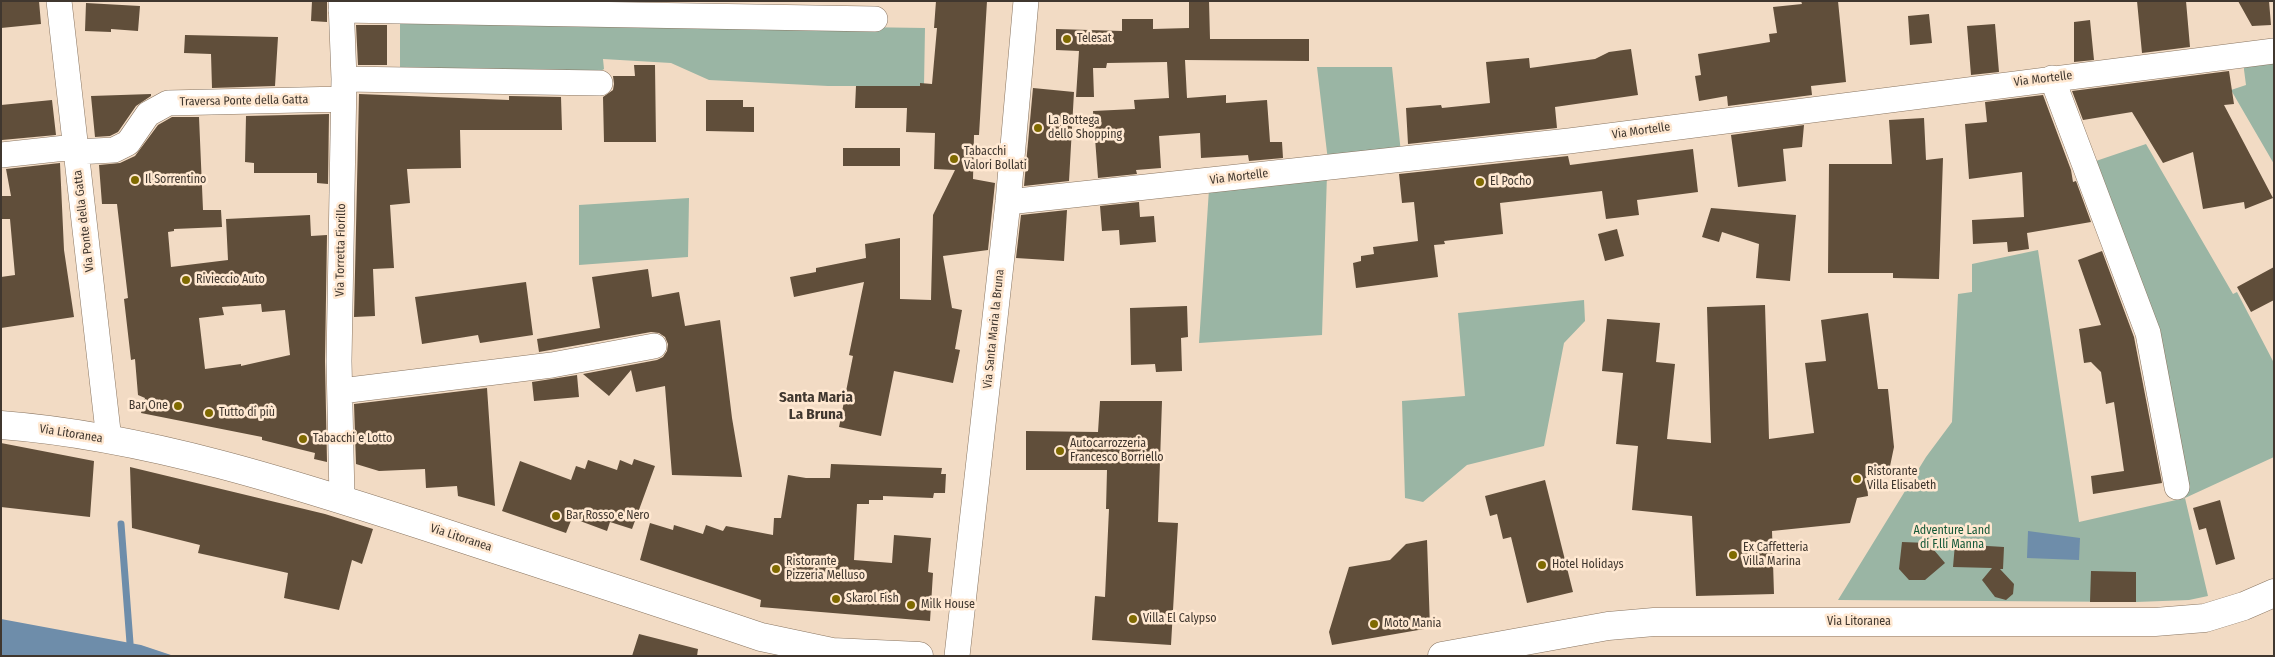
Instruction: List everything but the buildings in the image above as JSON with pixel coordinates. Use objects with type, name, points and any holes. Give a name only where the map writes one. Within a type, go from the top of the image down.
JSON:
[{"type":"street","name":"Via Ponte della Gatta","points":[[59,1],[110,440]]},
{"type":"street","name":"Via Santa Maria la Bruna","points":[[957,656],[1008,202],[1026,1]]},
{"type":"street","points":[[341,5],[875,20]]},
{"type":"street","name":"Via Torretta Fiorillo","points":[[341,5],[343,89],[339,361],[342,499]]},
{"type":"street","name":"Via Mortelle","points":[[1008,202],[1569,141],[2274,51]]},
{"type":"street","points":[[2052,78],[2148,333],[2177,487]]},
{"type":"street","name":"Traversa Ponte della Gatta","points":[[1,155],[76,149],[114,150],[128,143],[148,114],[168,103],[343,89],[600,83]]},
{"type":"street","points":[[341,391],[552,365],[654,346]]},
{"type":"street","name":"Via Litoranea","points":[[1,425],[30,427],[110,440],[210,463],[342,499],[761,637],[832,652],[919,656]]},
{"type":"street","name":"Via Litoranea","points":[[1442,656],[1608,626],[1654,622],[2154,622],[2205,618],[2244,606],[2274,593]]},
{"type":"green space","points":[[400,20],[925,28],[924,86],[828,86],[709,80],[671,63],[603,59],[604,69],[594,75],[400,71]]},
{"type":"green space","points":[[2274,59],[2274,164],[2231,90],[2246,85],[2243,62]]},
{"type":"green space","points":[[1317,67],[1392,67],[1401,153],[1328,161]]},
{"type":"green space","points":[[2146,144],[2233,294],[2237,292],[2274,363],[2274,457],[2185,498],[2154,332],[2090,163]]},
{"type":"green space","points":[[1327,174],[1322,335],[1199,343],[1209,189]]},
{"type":"green space","points":[[689,198],[688,257],[579,265],[579,205]]},
{"type":"green space","name":"Adventure Land di F.lli Manna","points":[[2038,250],[2079,522],[2185,498],[2208,596],[2189,600],[2136,602],[1838,600],[1926,457],[1952,422],[1958,294],[1972,292],[1972,264]]},
{"type":"green space","points":[[1584,300],[1585,321],[1564,343],[1544,446],[1467,465],[1423,502],[1405,498],[1402,401],[1465,396],[1458,313]]},
{"type":"water","points":[[2028,531],[2080,538],[2079,560],[2027,558]]},
{"type":"water","points":[[1,619],[141,645],[174,656],[1,656]]},
{"type":"waterway","points":[[121,524],[130,643]]},
{"type":"place","name":"Telesat","points":[[1067,39]]},
{"type":"place","name":"La Bottega dello Shopping","points":[[1038,128]]},
{"type":"place","name":"Tabacchi Valori Bollati","points":[[954,159]]},
{"type":"place","name":"Il Sorrentino","points":[[135,180]]},
{"type":"place","name":"El Pocho","points":[[1480,182]]},
{"type":"place","name":"Rivieccio Auto","points":[[186,280]]},
{"type":"place","name":"Bar One","points":[[178,406]]},
{"type":"place","name":"Tutto di più","points":[[209,413]]},
{"type":"place","name":"Tabacchi e Lotto","points":[[303,439]]},
{"type":"place","name":"Autocarrozzeria Francesco Borriello","points":[[1060,451]]},
{"type":"place","name":"Ristorante Villa Elisabeth","points":[[1857,479]]},
{"type":"place","name":"Bar Rosso e Nero","points":[[556,516]]},
{"type":"place","name":"Ex Caffetteria Villa Marina","points":[[1733,555]]},
{"type":"place","name":"Hotel Holidays","points":[[1542,565]]},
{"type":"place","name":"Ristorante Pizzeria Melluso","points":[[776,569]]},
{"type":"place","name":"Skarol Fish","points":[[836,599]]},
{"type":"place","name":"Milk House","points":[[911,605]]},
{"type":"place","name":"Villa El Calypso","points":[[1133,619]]},
{"type":"place","name":"Moto Mania","points":[[1374,624]]},
{"type":"district","name":"Santa Maria La Bruna","points":[[816,406]]}]
